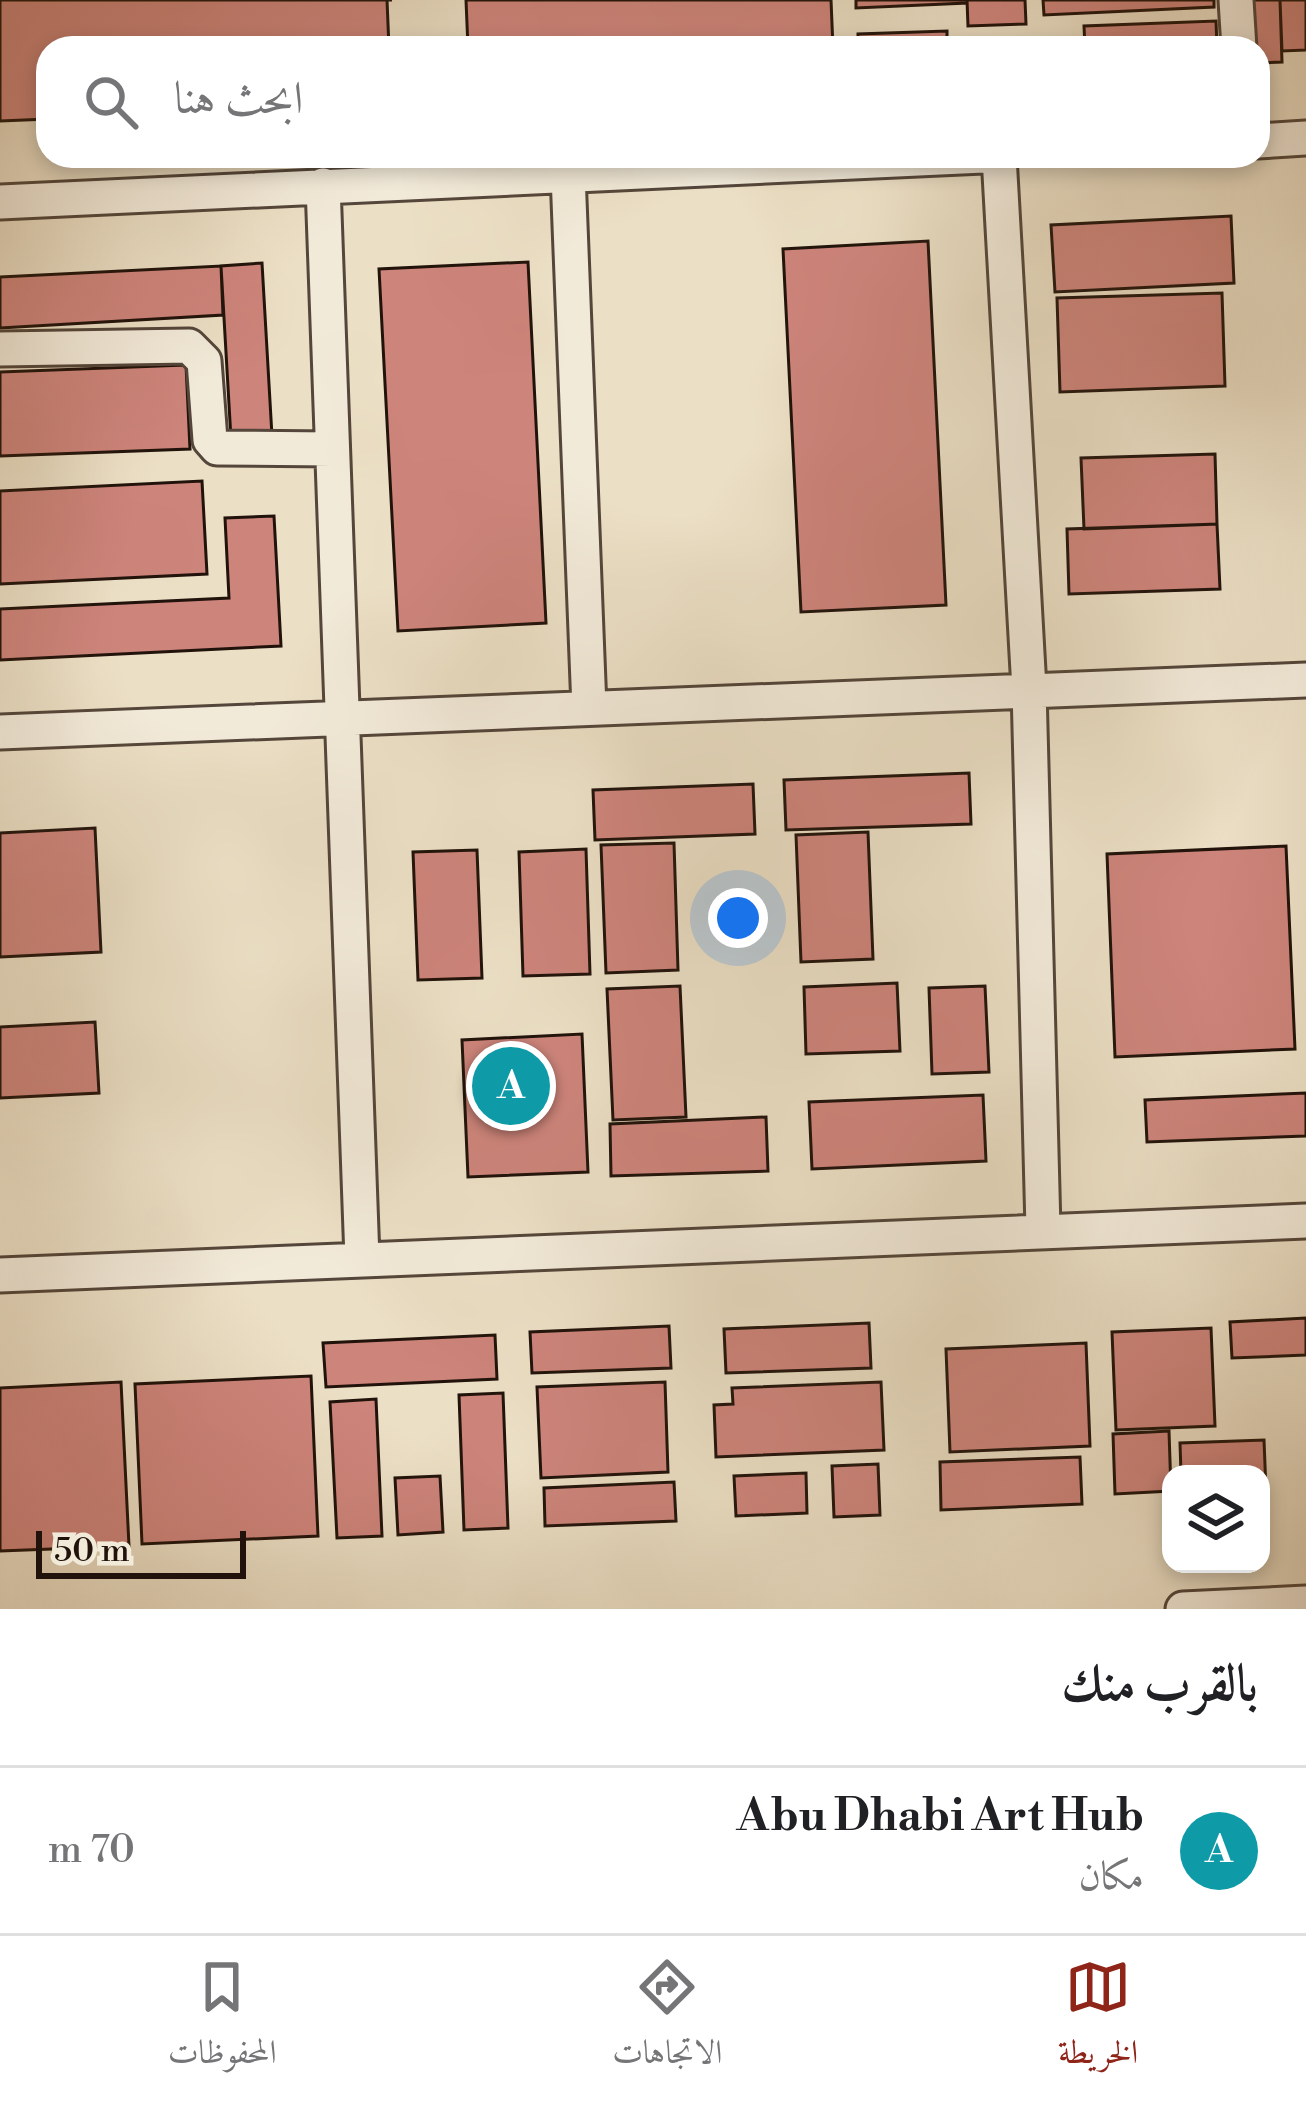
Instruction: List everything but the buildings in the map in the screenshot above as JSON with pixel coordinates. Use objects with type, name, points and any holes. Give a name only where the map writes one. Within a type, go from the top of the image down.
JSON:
[{"type":"street","points":[[1235,0],[1238,36]]},
{"type":"street","points":[[1270,140],[1306,138]]},
{"type":"street","points":[[0,202],[706,168]]},
{"type":"street","points":[[1000,168],[1029,689],[1043,1229]]},
{"type":"street","points":[[568,174],[589,708]]},
{"type":"street","points":[[323,185],[362,1259]]},
{"type":"street","points":[[0,350],[189,346],[205,361],[210,440],[217,448],[332,448]]},
{"type":"street","points":[[0,732],[1306,680]]},
{"type":"street","points":[[0,1275],[1306,1221]]},
{"type":"street","points":[[1183,1609],[1306,1603]]},
{"type":"place","name":"Abu Dhabi Art Hub","points":[[511,1086]]}]
